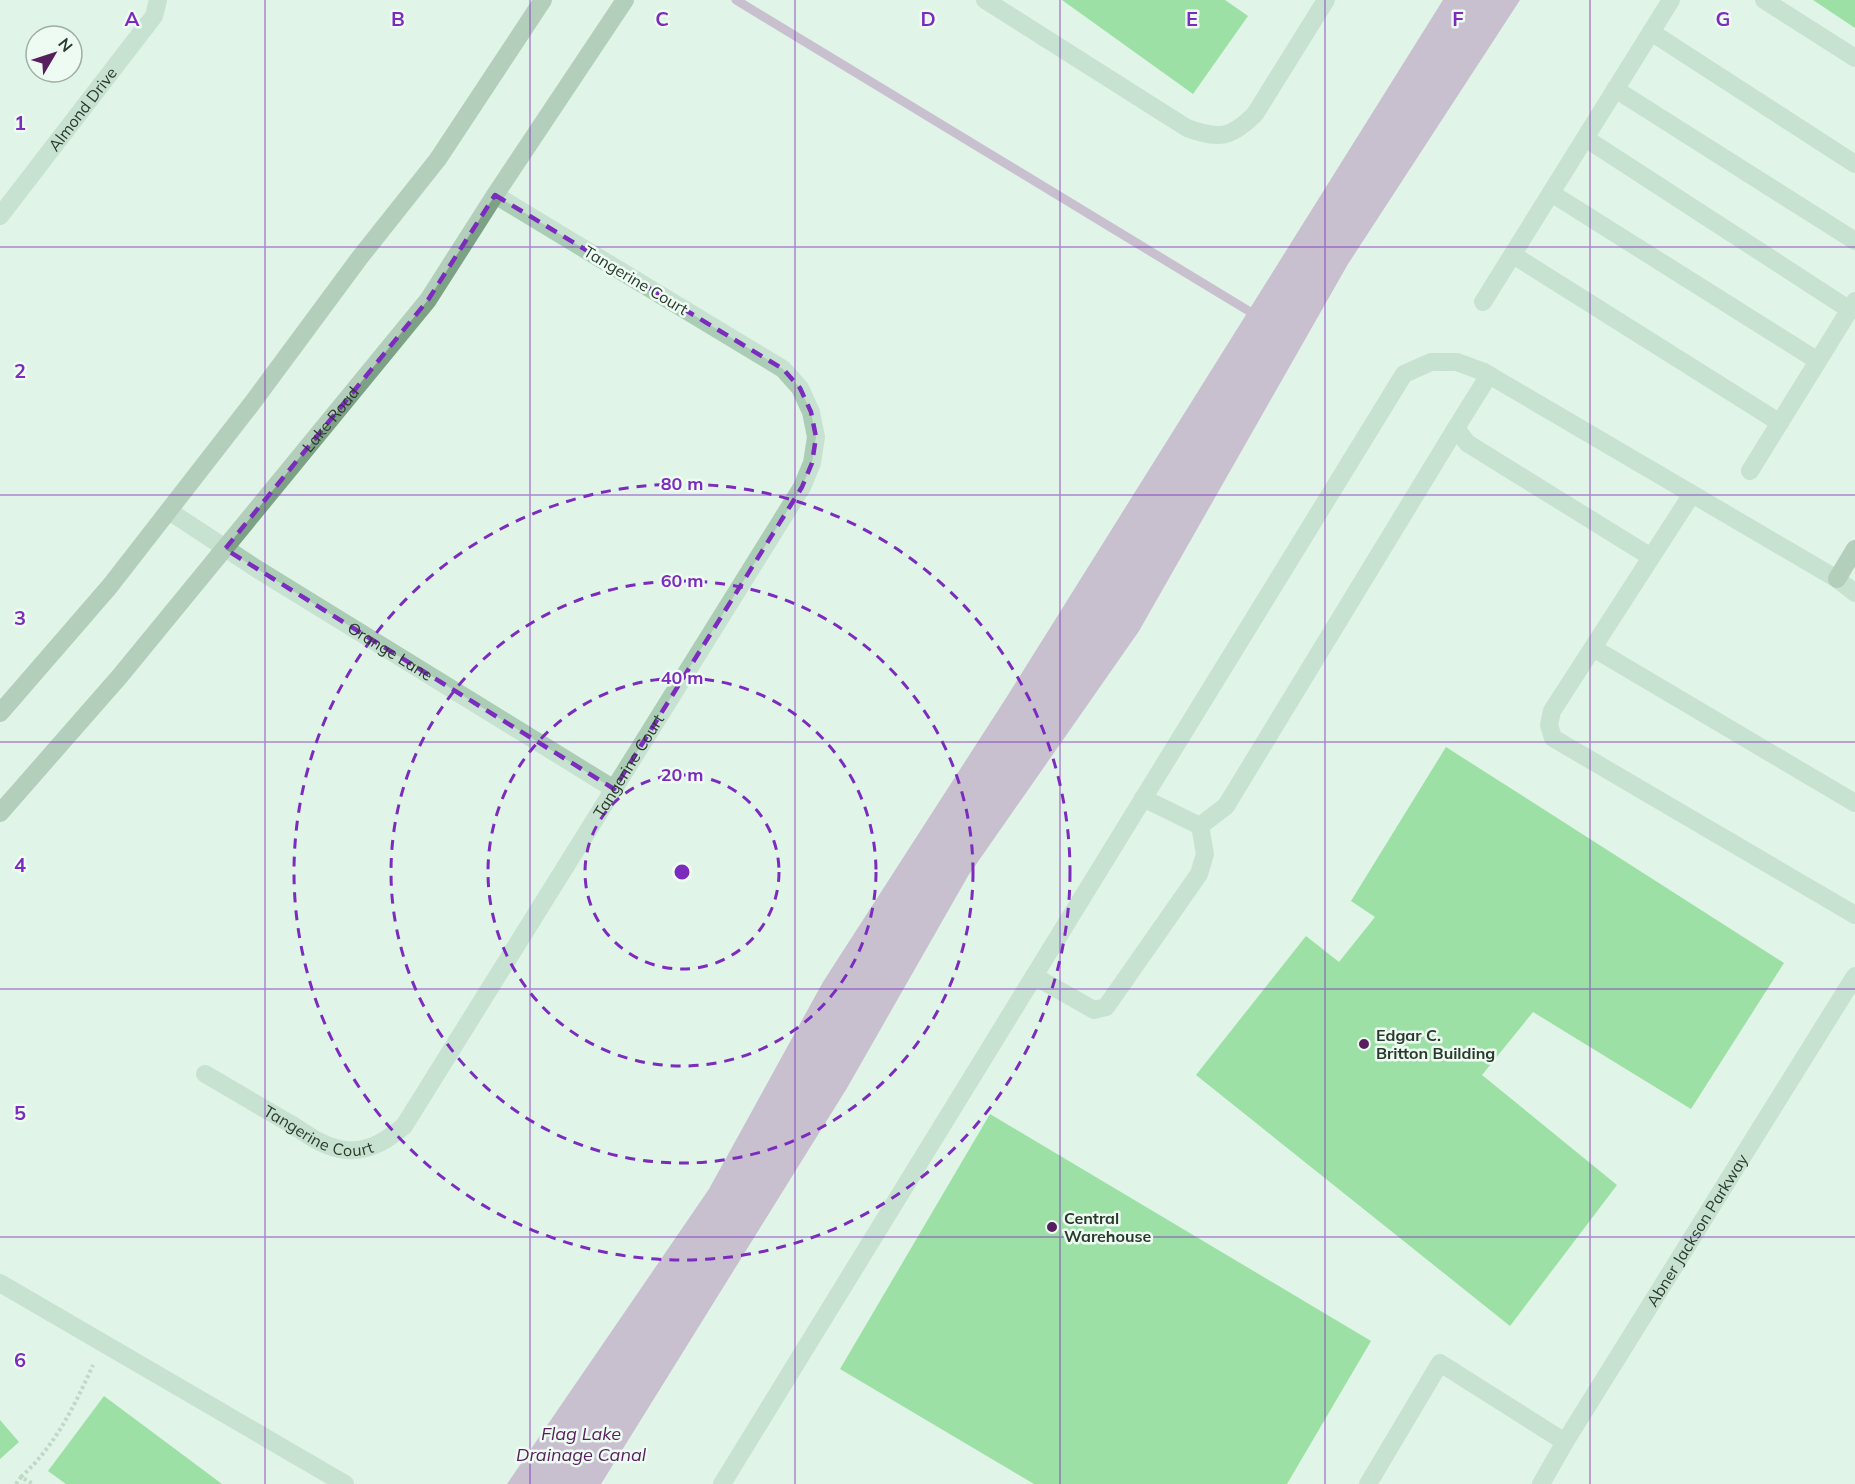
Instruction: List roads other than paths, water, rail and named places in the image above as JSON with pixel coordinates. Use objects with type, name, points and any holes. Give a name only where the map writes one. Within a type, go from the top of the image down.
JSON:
[{"type":"street","name":"Almond Drive","points":[[0,216],[154,16],[158,0]]},
{"type":"street","points":[[0,713],[110,586],[253,402],[361,256],[438,159],[543,0]]},
{"type":"street","name":"Lake Road","points":[[0,813],[112,685],[428,300],[625,0]]},
{"type":"street","points":[[985,0],[1187,128],[1208,136],[1223,135],[1240,129],[1255,114],[1326,0]]},
{"type":"street","points":[[1483,302],[1671,0]]},
{"type":"street","points":[[1764,0],[1855,58]]},
{"type":"street","points":[[1651,32],[1855,164]]},
{"type":"street","points":[[1615,90],[1855,241]]},
{"type":"street","points":[[1585,138],[1852,306],[1750,471]]},
{"type":"street","points":[[1551,193],[1818,362]]},
{"type":"street","name":"Tangerine Court","points":[[205,1074],[321,1143],[346,1150],[368,1149],[388,1140],[404,1126],[802,487],[812,463],[816,437],[812,412],[800,388],[783,369],[495,195]]},
{"type":"street","points":[[1513,255],[1780,423]]},
{"type":"street","points":[[722,1484],[1404,374],[1431,362],[1456,362],[1489,375],[1837,579],[1855,592]]},
{"type":"street","points":[[1200,826],[1226,806],[1489,375]]},
{"type":"street","points":[[1456,428],[1467,444],[1651,557]]},
{"type":"street","points":[[1692,494],[1552,711],[1549,725],[1553,738],[1855,915]]},
{"type":"street","name":"Orange Lane","points":[[169,511],[225,549],[614,789]]},
{"type":"street","points":[[1837,579],[1855,549]]},
{"type":"street","points":[[1593,648],[1855,803]]},
{"type":"street","points":[[1143,798],[1200,826]]},
{"type":"street","points":[[1034,976],[1094,1010],[1107,1006],[1199,874],[1205,854],[1200,826]]},
{"type":"street","name":"Abner Jackson Parkway","points":[[1541,1484],[1855,976]]},
{"type":"street","points":[[0,1282],[345,1484]]},
{"type":"street","points":[[1368,1484],[1440,1363],[1565,1442]]},
{"type":"water","name":"Flag Lake Drainage Canal","points":[[1443,0],[1520,0],[1348,264],[1139,631],[968,876],[847,1088],[601,1484],[507,1484],[709,1189],[823,982],[1008,695]]},
{"type":"waterway","points":[[736,0],[1257,316]]},
{"type":"place","name":"Edgar C. Britton Building","points":[[1364,1044]]},
{"type":"place","name":"Central Warehouse","points":[[1052,1227]]}]
